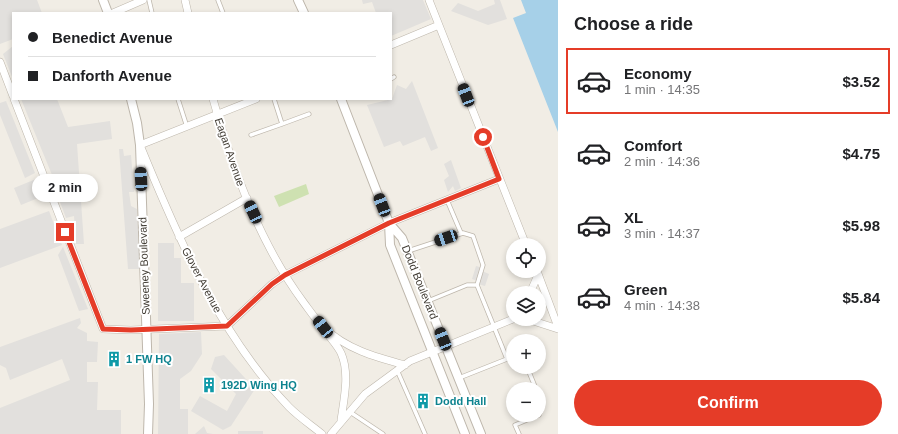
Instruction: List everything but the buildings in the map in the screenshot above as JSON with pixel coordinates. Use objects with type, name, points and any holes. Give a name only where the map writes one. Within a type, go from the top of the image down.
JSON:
[{"type":"street","points":[[104,0],[108,12]]},
{"type":"street","points":[[115,12],[143,0]]},
{"type":"street","points":[[184,0],[188,12]]},
{"type":"street","points":[[298,0],[304,12]]},
{"type":"street","points":[[429,0],[523,238]]},
{"type":"street","points":[[392,45],[439,25]]},
{"type":"street","points":[[0,62],[12,93]]},
{"type":"street","points":[[15,100],[103,329],[131,330],[227,326],[272,284],[285,275],[389,223],[499,179]]},
{"type":"street","name":"Sweeney Boulevard","points":[[131,100],[137,123],[140,146],[149,404],[148,434]]},
{"type":"street","name":"Eagan Avenue","points":[[213,100],[247,198],[285,275],[341,353],[346,388],[341,420]]},
{"type":"street","points":[[140,146],[252,100]]},
{"type":"street","name":"Dodd Boulevard","points":[[341,100],[389,223],[390,244],[465,434]]},
{"type":"street","name":"Glover Avenue","points":[[140,146],[179,237],[200,279],[227,326],[262,376],[290,408],[322,434]]},
{"type":"street","points":[[179,237],[247,198]]},
{"type":"street","name":"Dodd Boulevard","points":[[389,223],[402,238],[481,434]]},
{"type":"street","points":[[539,278],[558,328]]},
{"type":"street","points":[[331,434],[341,420],[365,394],[397,370],[432,351],[506,322]]},
{"type":"street","points":[[546,325],[558,328]]},
{"type":"street","name":"Eagan Avenue","points":[[323,327],[352,348],[377,358],[405,365]]},
{"type":"lane","points":[[148,0],[152,12]]},
{"type":"lane","points":[[218,0],[223,12]]},
{"type":"lane","points":[[178,100],[187,127]]},
{"type":"lane","points":[[274,100],[282,124]]},
{"type":"lane","points":[[251,135],[309,114]]},
{"type":"lane","points":[[448,200],[461,234]]},
{"type":"lane","points":[[408,252],[461,234],[466,233],[473,236],[483,265],[477,285],[506,357]]},
{"type":"lane","points":[[428,301],[467,285],[477,285]]},
{"type":"lane","points":[[459,378],[506,359]]},
{"type":"lane","points":[[397,370],[425,434]]},
{"type":"lane","points":[[349,411],[383,434]]},
{"type":"lane","points":[[519,434],[515,425],[522,422]]},
{"type":"green space","points":[[306,184],[309,194],[279,207],[274,196]]},
{"type":"shaded area","points":[[0,0],[37,0],[42,12],[12,12],[12,39],[0,44]]},
{"type":"shaded area","points":[[362,0],[423,0],[431,19],[392,36],[392,12],[376,12],[372,2],[363,4]]},
{"type":"shaded area","points":[[494,0],[500,0],[507,19],[488,25],[451,11],[458,3],[478,11],[495,4]]},
{"type":"shaded area","points":[[12,47],[12,76],[3,54]]},
{"type":"shaded area","points":[[412,81],[438,148],[431,151],[425,137],[403,146],[400,141],[384,147],[367,105],[392,100],[397,85],[406,89]]},
{"type":"shaded area","points":[[21,100],[57,100],[68,127],[110,121],[112,139],[77,144],[84,244],[76,244],[74,216],[66,218],[60,202],[61,197]]},
{"type":"shaded area","points":[[6,101],[35,173],[25,178],[0,115],[0,103]]},
{"type":"shaded area","points":[[119,149],[123,149],[124,156],[131,155],[134,192],[129,192],[131,206],[137,209],[140,269],[128,269]]},
{"type":"shaded area","points":[[451,160],[461,188],[455,191],[453,186],[448,192],[444,180],[449,176],[444,164]]},
{"type":"shaded area","points":[[36,179],[43,196],[21,205],[14,188]]},
{"type":"shaded area","points":[[49,211],[62,245],[0,268],[0,229]]},
{"type":"shaded area","points":[[158,243],[174,243],[174,258],[181,258],[181,283],[194,283],[194,321],[158,321]]},
{"type":"shaded area","points":[[63,247],[88,309],[79,311],[58,255]]},
{"type":"shaded area","points":[[476,266],[483,268],[482,271],[489,274],[485,286],[478,284],[478,281],[472,279]]},
{"type":"shaded area","points":[[80,318],[81,323],[77,328],[87,333],[87,341],[98,342],[97,362],[87,362],[87,382],[98,382],[97,410],[121,410],[121,434],[0,434],[0,408],[70,380],[62,359],[10,380],[6,368],[0,365],[0,347]]},
{"type":"shaded area","points":[[201,332],[202,354],[191,371],[180,379],[180,409],[188,409],[188,434],[158,434],[159,334]]},
{"type":"shaded area","points":[[224,355],[255,389],[231,426],[223,430],[191,411],[200,396],[227,411],[236,394],[211,369],[215,357]]},
{"type":"shaded area","points":[[204,426],[207,433],[213,434],[195,434]]},
{"type":"shaded area","points":[[238,431],[263,431],[263,434],[238,434]]},
{"type":"water","points":[[521,0],[558,0],[558,132],[513,18],[526,13]]},
{"type":"place","name":"1 FW HQ","points":[[114,359]]},
{"type":"place","name":"192D Wing HQ","points":[[209,385]]},
{"type":"place","name":"Dodd Hall","points":[[423,401]]},
{"type":"route","points":[[65,232],[103,329],[131,330],[227,326],[272,284],[285,275],[389,223],[499,179],[483,137]]}]
